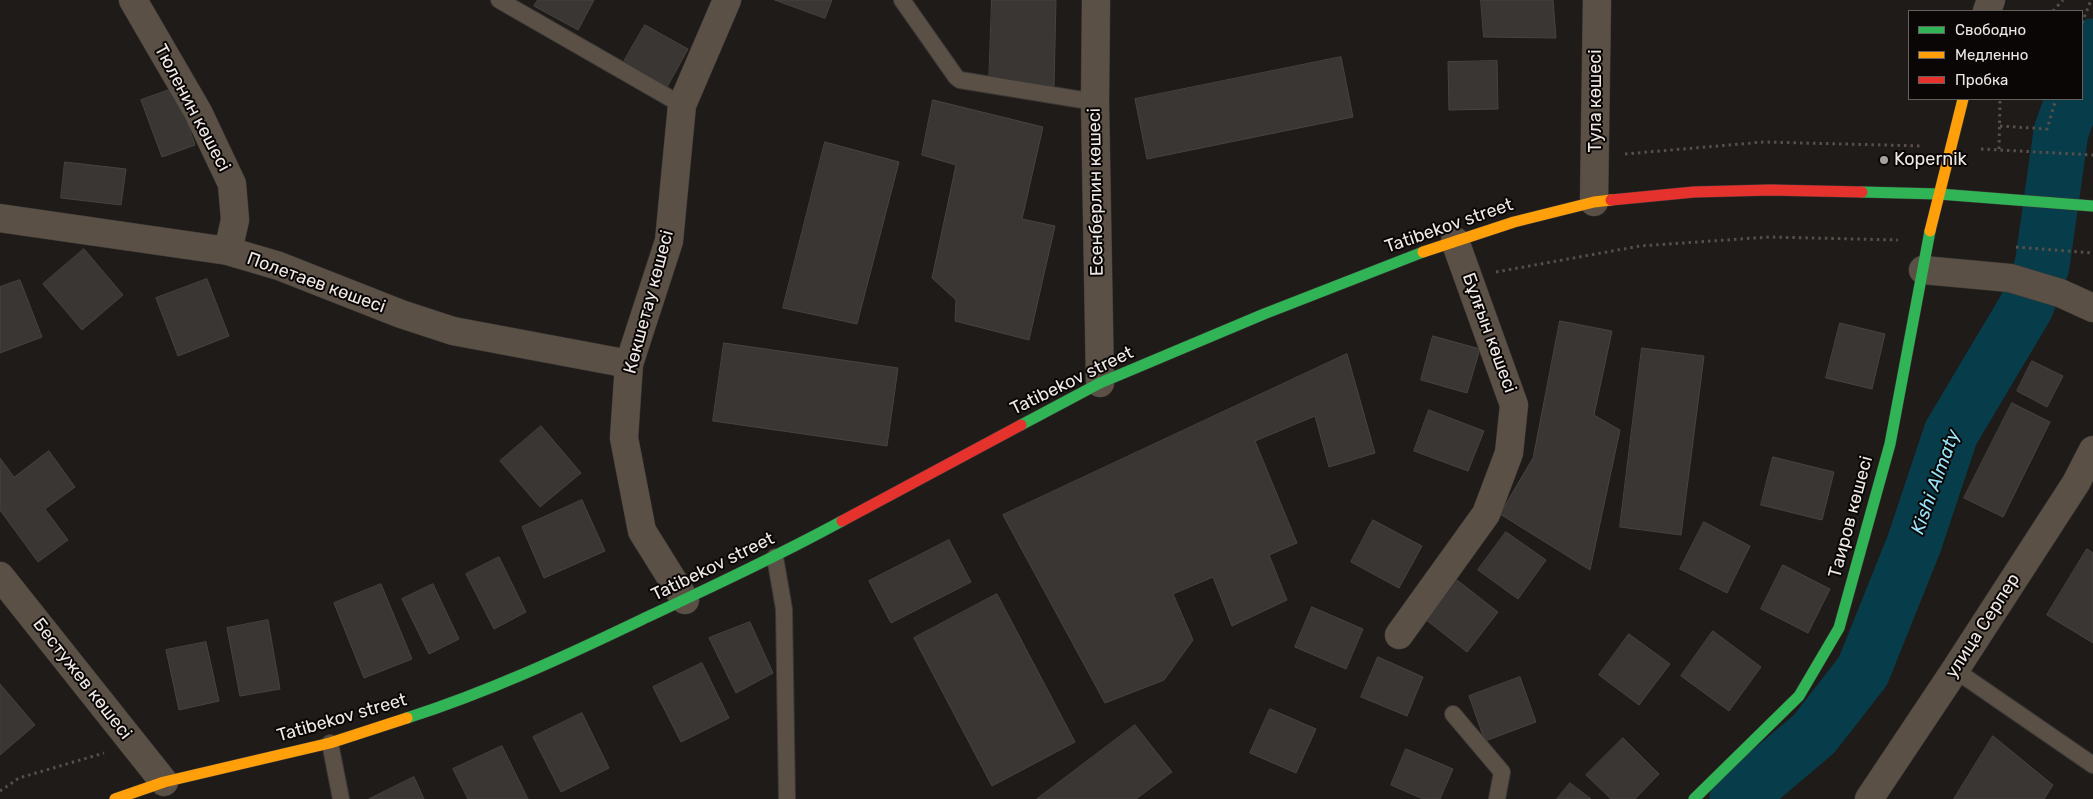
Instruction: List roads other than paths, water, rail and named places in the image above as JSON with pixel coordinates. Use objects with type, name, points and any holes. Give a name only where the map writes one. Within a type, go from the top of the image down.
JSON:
[{"type":"main road","name":"Таиров көшесі","points":[[1694,799],[1800,696],[1839,628],[1890,444],[1928,241],[1962,100]]},
{"type":"main road","name":"Tatibekov street","points":[[114,799],[164,782],[330,743],[457,702],[553,662],[775,556],[1100,383],[1264,314],[1455,240],[1514,222],[1594,202],[1694,192],[1770,190],[1939,194],[2093,206]]},
{"type":"street","name":"Тюленин көшесі","points":[[133,0],[198,112],[232,184],[235,220],[228,252]]},
{"type":"street","name":"Көкшетау көшесі","points":[[685,600],[642,531],[624,438],[629,364],[669,241],[682,105],[727,0]]},
{"type":"street","name":"Есенберлин көшесі","points":[[1096,0],[1095,102],[1100,383]]},
{"type":"street","name":"Тула көшесі","points":[[1594,202],[1597,0]]},
{"type":"street","name":"Полетаев көшесі","points":[[0,218],[228,252],[279,266],[401,314],[453,331],[629,364]]},
{"type":"street","name":"Бұлғын көшесі","points":[[1399,635],[1486,514],[1510,453],[1514,405],[1455,240]]},
{"type":"street","points":[[1923,270],[2010,278],[2060,294],[2093,308]]},
{"type":"street","name":"улица Серпер","points":[[1869,799],[2076,483],[2093,450]]},
{"type":"street","name":"Бестужев көшесі","points":[[0,576],[164,782]]},
{"type":"lane","points":[[499,0],[682,105]]},
{"type":"lane","points":[[902,0],[960,80],[1095,102]]},
{"type":"lane","points":[[775,556],[784,609],[786,799]]},
{"type":"lane","points":[[1955,670],[2093,765]]},
{"type":"lane","points":[[1453,714],[1502,772],[1497,799]]},
{"type":"lane","points":[[330,743],[340,799]]},
{"type":"waterway","name":"Kіshі Almaty","points":[[2083,73],[2093,46]]},
{"type":"waterway","name":"Kіshі Almaty","points":[[1737,799],[1814,734],[1863,671],[1914,544],[1951,433],[2026,307],[2042,266],[2061,132],[2073,100]]},
{"type":"place","name":"Kopernik","points":[[1884,160]]}]
